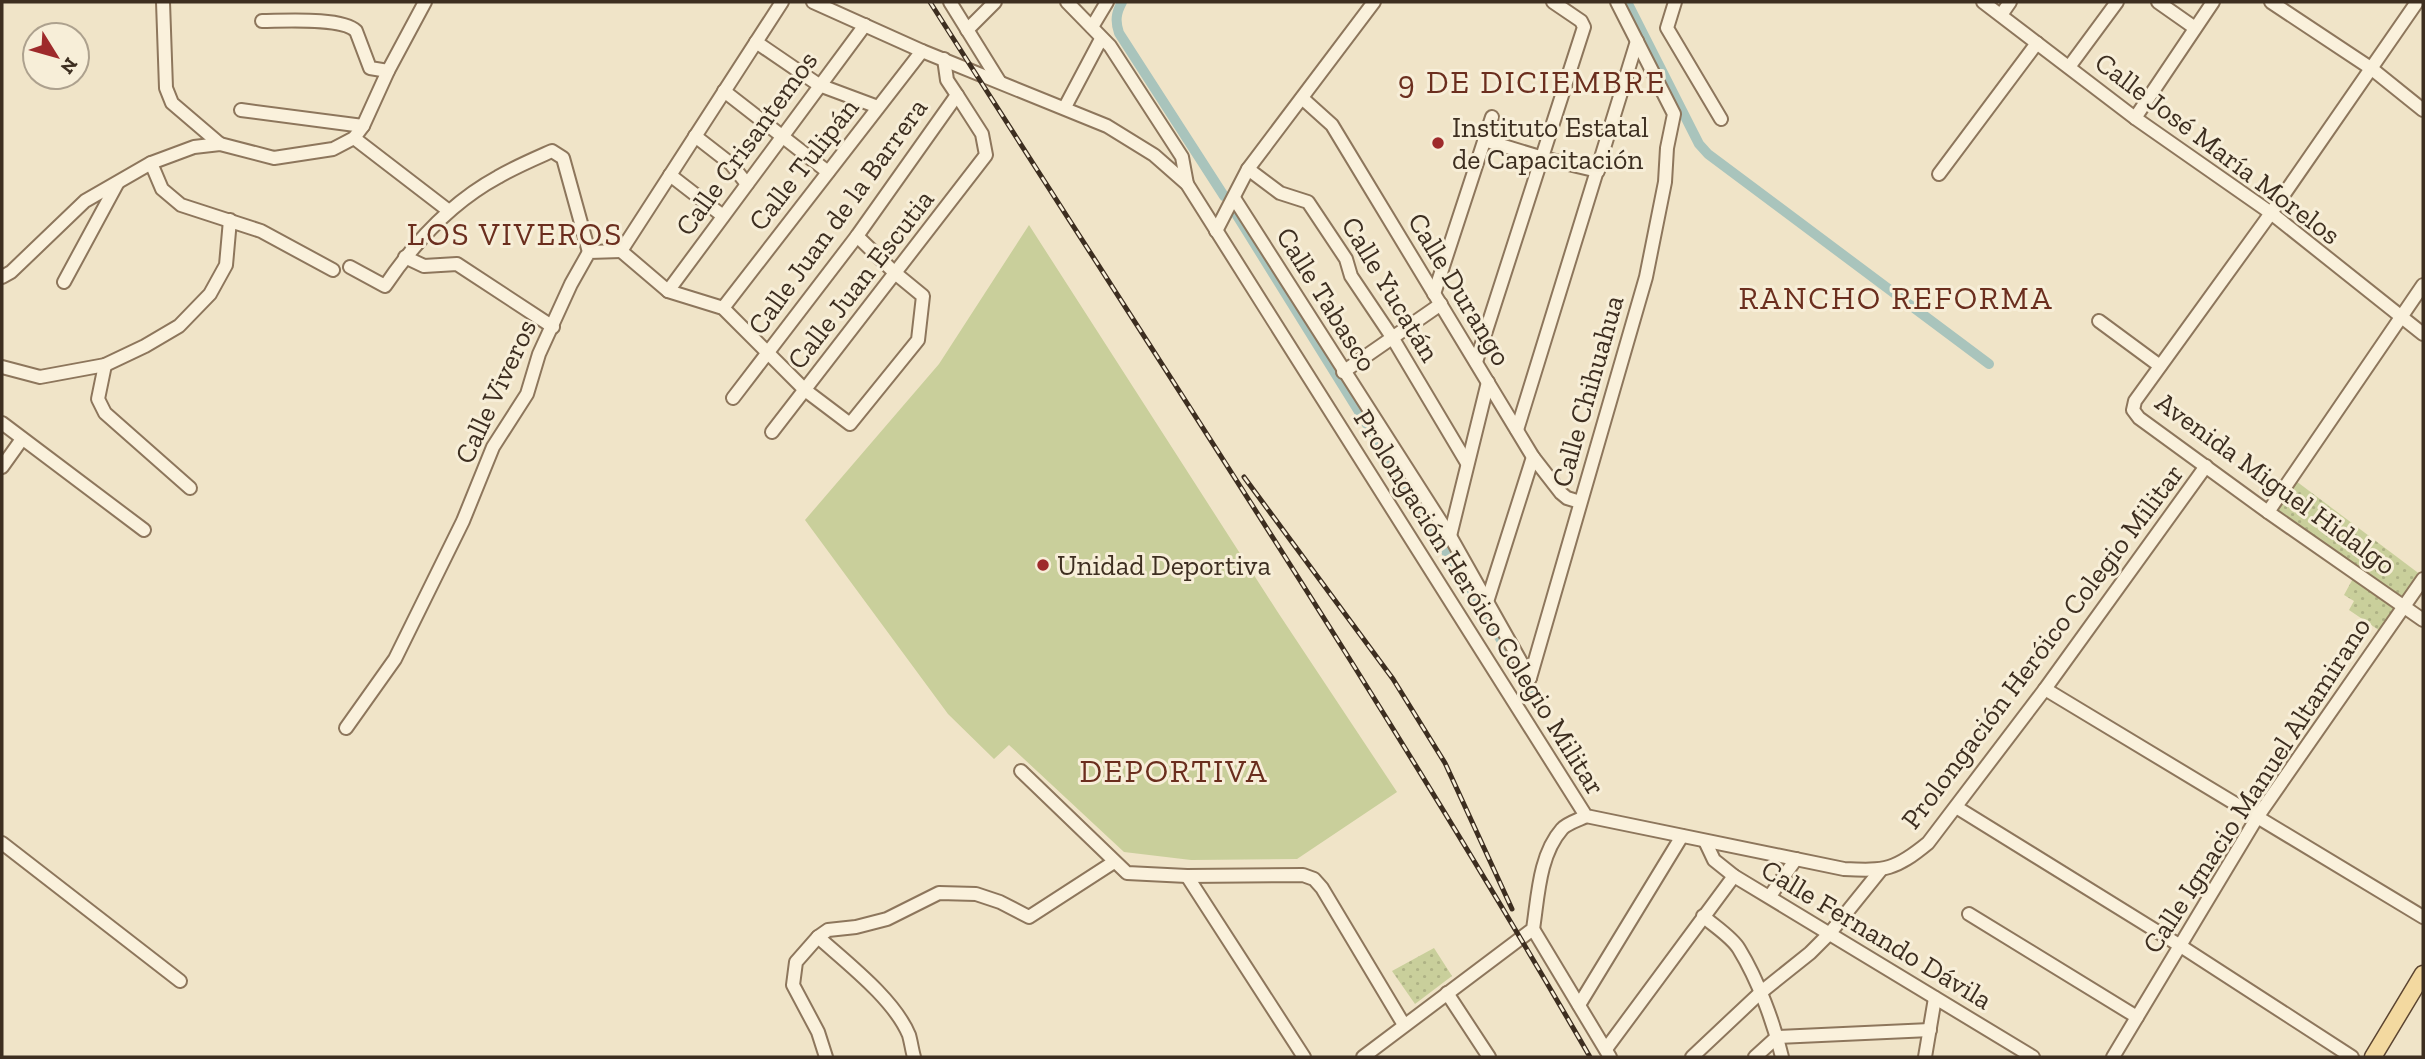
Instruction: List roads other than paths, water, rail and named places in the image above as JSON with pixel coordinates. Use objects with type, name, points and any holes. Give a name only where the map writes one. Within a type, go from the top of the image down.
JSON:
[{"type":"main road","points":[[2373,1057],[2423,974]]},
{"type":"street","points":[[163,2],[166,88],[169,96],[172,103],[220,144]]},
{"type":"street","points":[[2,277],[11,272],[85,201],[151,163],[194,147],[220,144],[274,158],[333,149],[354,138],[425,2]]},
{"type":"street","points":[[621,251],[782,2]]},
{"type":"street","name":"Prolongación Heróico Colegio Militar","points":[[813,2],[922,51],[1107,126],[1154,155],[1187,184],[1586,816],[1844,869],[1880,871],[1903,863],[1928,843],[2045,689],[2206,466]]},
{"type":"street","points":[[950,2],[999,81]]},
{"type":"street","points":[[967,30],[995,2]]},
{"type":"street","points":[[1067,2],[1110,46],[1182,157],[1187,184]]},
{"type":"street","points":[[1092,27],[1107,2]]},
{"type":"street","points":[[1216,231],[1248,169],[1374,2]]},
{"type":"street","points":[[1476,362],[1584,27],[1581,21],[1553,2]]},
{"type":"street","points":[[1517,430],[1637,41],[1617,2]]},
{"type":"street","points":[[1675,2],[1667,28],[1721,119]]},
{"type":"street","name":"Calle José María Morelos","points":[[1983,2],[2135,118],[2271,213],[2423,334]]},
{"type":"street","points":[[2001,15],[2010,2]]},
{"type":"street","points":[[2069,67],[2117,2]]},
{"type":"street","points":[[2158,2],[2195,28]]},
{"type":"street","points":[[2135,118],[2214,2]]},
{"type":"street","points":[[2271,2],[2372,69],[2423,110]]},
{"type":"street","points":[[2099,321],[2160,366],[2271,213],[2417,2]]},
{"type":"street","points":[[262,22],[321,21],[353,27],[370,68],[388,71]]},
{"type":"street","name":"Calle Crisantemos","points":[[668,291],[865,25]]},
{"type":"street","points":[[1065,107],[1101,39]]},
{"type":"street","name":"Calle Chihuahua","points":[[1530,678],[1646,276],[1665,182],[1667,148],[1674,114],[1637,41]]},
{"type":"street","points":[[756,42],[819,85],[878,107]]},
{"type":"street","points":[[1939,174],[2037,43]]},
{"type":"street","name":"Calle Tulipán","points":[[723,308],[922,51]]},
{"type":"street","name":"Calle Juan de la Barrera","points":[[733,398],[857,236],[957,95],[947,79],[944,59]]},
{"type":"street","points":[[724,91],[828,172]]},
{"type":"street","name":"Calle Juan Escutia","points":[[772,432],[986,155],[982,134],[957,95]]},
{"type":"street","name":"Calle Durango","points":[[1302,98],[1332,125],[1533,457],[1561,493],[1580,502]]},
{"type":"street","points":[[241,110],[363,125]]},
{"type":"street","points":[[1343,372],[1392,337],[1438,299],[1492,117]]},
{"type":"street","points":[[695,136],[730,164],[747,184]]},
{"type":"street","points":[[354,138],[449,211]]},
{"type":"street","points":[[1484,140],[1543,158],[1598,170]]},
{"type":"street","points":[[350,267],[385,286],[405,257],[449,211],[498,177],[552,151],[563,158],[589,252],[621,251],[668,291],[723,308],[766,354],[805,390],[850,424],[918,340],[923,296],[857,236]]},
{"type":"street","points":[[151,163],[162,189],[181,205],[261,230],[333,270]]},
{"type":"street","name":"Calle Yucatán","points":[[1248,169],[1280,193],[1308,202],[1346,259],[1351,276],[1392,337],[1467,463]]},
{"type":"street","points":[[670,175],[723,216]]},
{"type":"street","points":[[64,282],[117,183]]},
{"type":"street","name":"Calle Tabasco","points":[[1234,198],[1450,537],[1530,678]]},
{"type":"street","points":[[3,370],[40,377],[105,365],[179,326],[210,294],[226,265],[230,220]]},
{"type":"street","name":"Calle Viveros","points":[[346,728],[395,659],[463,521],[493,447],[527,394],[540,354],[571,284],[589,252]]},
{"type":"street","points":[[405,257],[424,266],[457,264],[553,327]]},
{"type":"street","points":[[2268,512],[2423,285]]},
{"type":"street","points":[[105,365],[98,399],[105,413],[190,488]]},
{"type":"street","name":"Avenida Miguel Hidalgo","points":[[2160,366],[2135,401],[2133,410],[2139,418],[2423,620]]},
{"type":"street","points":[[1450,537],[1488,382]]},
{"type":"street","points":[[2,423],[144,530]]},
{"type":"street","points":[[2,467],[22,439]]},
{"type":"street","points":[[1487,602],[1533,457]]},
{"type":"street","name":"Calle Ignacio Manuel Altamirano","points":[[2113,1057],[2258,816],[2423,579]]},
{"type":"street","points":[[2045,689],[2423,917]]},
{"type":"street","points":[[1021,771],[1127,873],[1187,876],[1303,875],[1314,879],[1404,1025]]},
{"type":"street","points":[[1955,807],[2352,1057]]},
{"type":"street","points":[[1586,816],[1563,827],[1550,850],[1541,876],[1533,929],[1608,1053],[1734,876]]},
{"type":"street","points":[[1579,1005],[1682,836]]},
{"type":"street","name":"Calle Fernando Dávila","points":[[1705,841],[1714,860],[1734,876],[2033,1057]]},
{"type":"street","points":[[2,843],[180,981]]},
{"type":"street","points":[[1770,896],[1796,859]]},
{"type":"street","points":[[825,1057],[818,1032],[793,985],[796,962],[818,937],[828,930],[856,927],[887,919],[939,893],[976,894],[1000,902],[1029,917],[1114,862]]},
{"type":"street","points":[[1692,1057],[1760,993],[1810,953],[1830,933],[1880,871]]},
{"type":"street","points":[[1187,876],[1304,1057]]},
{"type":"street","points":[[1969,914],[2137,1017]]},
{"type":"street","points":[[1703,916],[1738,947],[1760,993],[1782,1057]]},
{"type":"street","points":[[1363,1057],[1533,929]]},
{"type":"street","points":[[818,937],[889,1005],[908,1035],[914,1057]]},
{"type":"street","points":[[1447,993],[1489,1057]]},
{"type":"street","points":[[1925,1057],[1935,998]]},
{"type":"street","points":[[1755,1057],[1777,1037],[1930,1030]]},
{"type":"waterway","points":[[1122,2],[1117,17],[1119,33],[1224,196]]},
{"type":"waterway","points":[[1627,2],[1699,144],[1708,154],[1989,364]]},
{"type":"waterway","points":[[1233,209],[1534,693]]},
{"type":"railway","points":[[930,2],[1349,658],[1590,1057]]},
{"type":"railway","points":[[1244,477],[1393,679],[1445,763],[1512,909]]},
{"type":"place","name":"Instituto Estatal de Capacitación","points":[[1438,143]]},
{"type":"place","name":"Unidad Deportiva","points":[[1043,565]]},
{"type":"district","name":"9 DE DICIEMBRE","points":[[1532,82]]},
{"type":"district","name":"LOS VIVEROS","points":[[515,234]]},
{"type":"district","name":"RANCHO REFORMA","points":[[1896,298]]},
{"type":"district","name":"DEPORTIVA","points":[[1174,771]]}]
